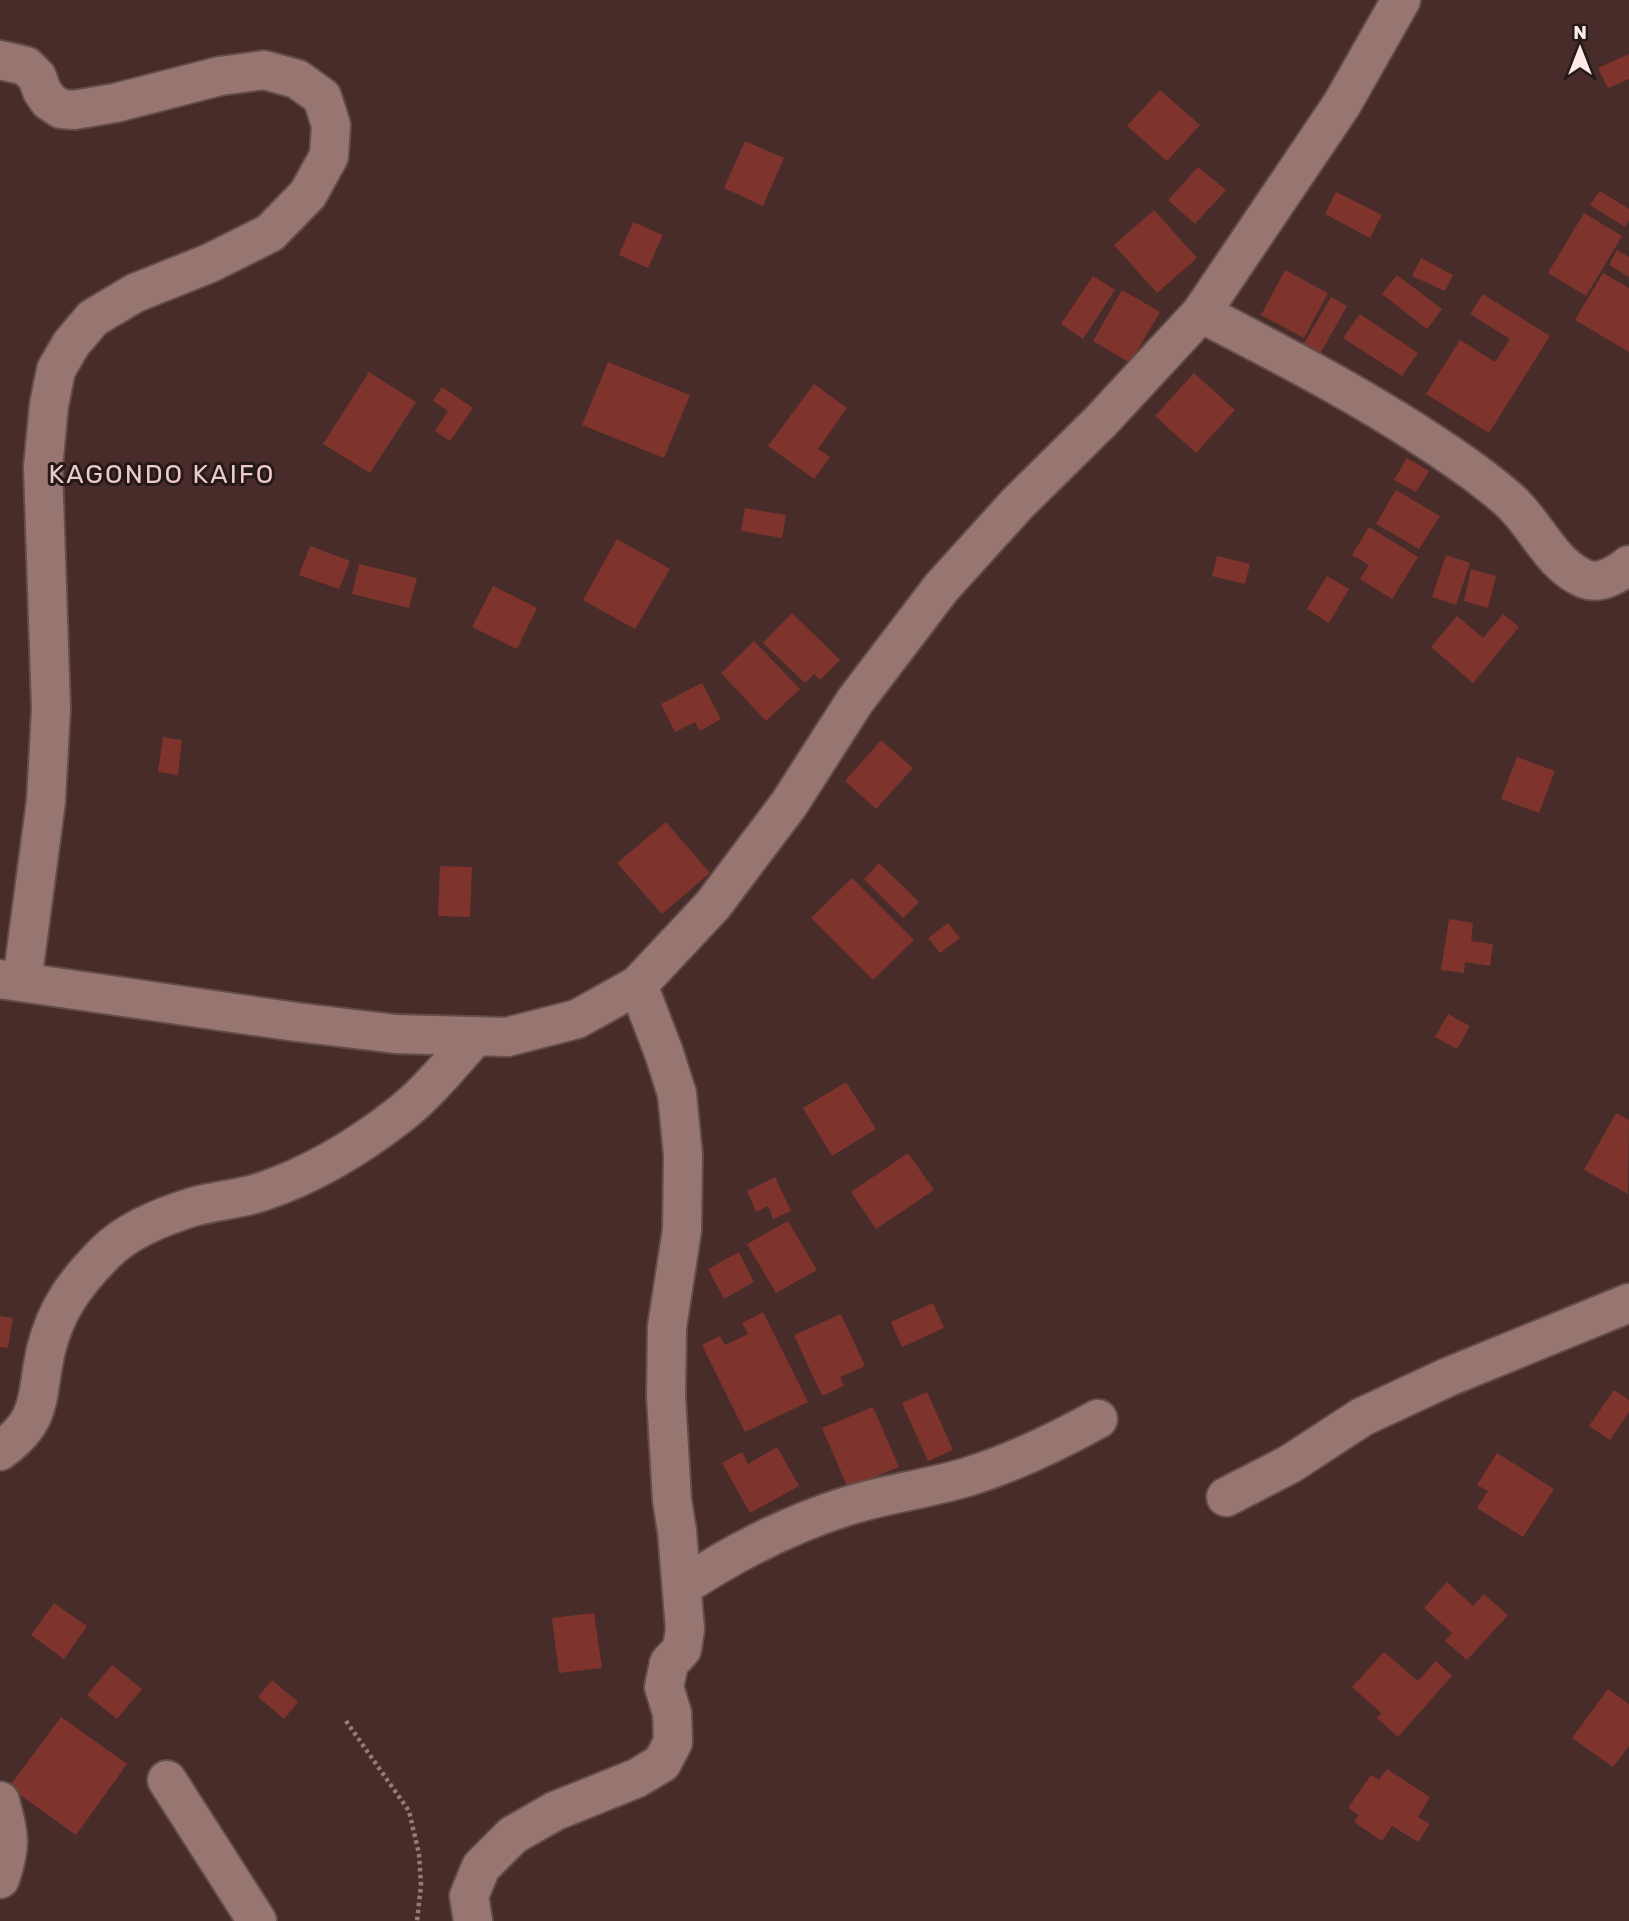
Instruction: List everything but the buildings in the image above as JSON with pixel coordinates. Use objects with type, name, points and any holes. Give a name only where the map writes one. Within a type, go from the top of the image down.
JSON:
[{"type":"street","points":[[0,60],[26,66],[37,77],[42,92],[49,101],[61,109],[74,110],[115,103],[220,76],[264,70],[297,79],[322,97],[331,124],[329,156],[308,194],[270,233],[210,262],[135,293],[93,318],[71,344],[56,370],[49,405],[43,467],[51,709],[46,801],[11,980],[296,1023],[396,1034],[507,1037],[577,1019],[638,985],[713,905],[789,804],[855,701],[941,589],[1017,505],[1101,421],[1201,313],[1342,104],[1401,0]]},
{"type":"street","points":[[1201,313],[1301,365],[1416,434],[1479,476],[1516,506],[1561,563],[1575,573],[1587,580],[1600,580],[1619,573],[1629,565]]},
{"type":"street","points":[[473,1921],[469,1896],[481,1867],[513,1835],[555,1811],[612,1789],[662,1763],[673,1742],[672,1713],[664,1687],[669,1663],[682,1649],[685,1629],[672,1500],[666,1382],[667,1327],[682,1230],[683,1155],[677,1094],[638,985]]},
{"type":"street","points":[[0,1451],[20,1435],[31,1421],[40,1399],[46,1349],[60,1310],[76,1283],[110,1248],[144,1227],[196,1206],[262,1192],[310,1172],[399,1115],[476,1036]]},
{"type":"street","points":[[1226,1497],[1290,1464],[1362,1417],[1448,1377],[1629,1303]]},
{"type":"street","points":[[682,1587],[722,1560],[806,1520],[847,1506],[979,1473],[1062,1439],[1098,1419]]},
{"type":"street","points":[[167,1780],[257,1921]]},
{"type":"street","points":[[0,1801],[9,1836],[8,1857],[0,1878]]},
{"type":"path","points":[[346,1721],[410,1811],[419,1854],[421,1885],[417,1921]]},
{"type":"district","name":"KAGONDO KAIFO","points":[[162,474]]}]
